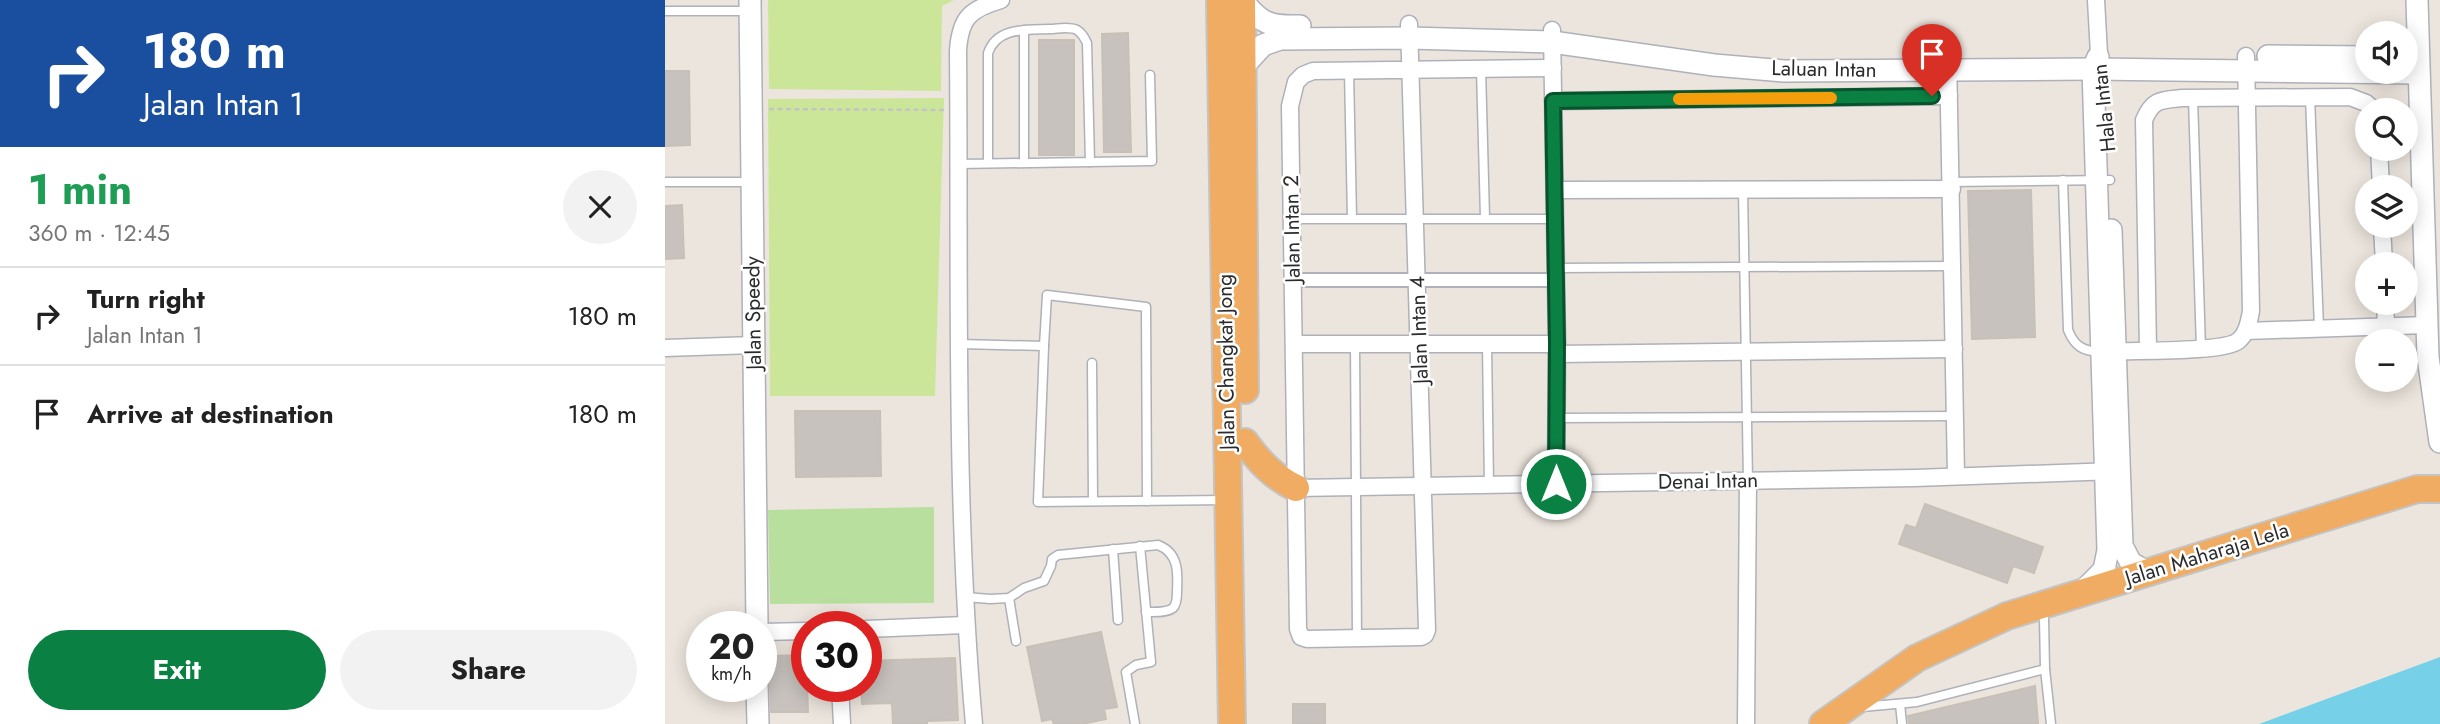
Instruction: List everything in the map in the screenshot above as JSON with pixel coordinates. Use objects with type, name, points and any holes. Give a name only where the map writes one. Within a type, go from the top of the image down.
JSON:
[{"type":"highway","name":"Jalan Changkat Jong","points":[[1220,0],[1232,724]]},
{"type":"highway","name":"Jalan Changkat Jong","points":[[1242,0],[1248,724]]},
{"type":"highway","points":[[1245,442],[1264,467],[1296,488]]},
{"type":"highway","name":"Jalan Maharaja Lela","points":[[1833,717],[1917,658],[2007,616],[2417,489],[2440,488]]},
{"type":"highway","name":"Jalan Maharaja Lela","points":[[1977,631],[2010,627],[2044,618],[2336,530],[2421,503],[2440,494]]},
{"type":"street","points":[[974,724],[964,597],[958,43],[963,22],[971,13],[1001,0]]},
{"type":"street","points":[[1204,0],[1220,0]]},
{"type":"street","name":"Laluan Intan","points":[[1242,0],[1260,20],[1279,27],[1552,36],[1738,58],[1948,63],[2355,63]]},
{"type":"street","points":[[2097,0],[2099,64]]},
{"type":"street","points":[[2416,21],[2417,0]]},
{"type":"street","name":"Jalan Speedy","points":[[750,6],[757,611]]},
{"type":"street","name":"Laluan Intan","points":[[1242,68],[1263,45],[1280,39],[1410,31]]},
{"type":"street","name":"Jalan Intan 4","points":[[1357,639],[1425,635],[1410,31]]},
{"type":"street","points":[[1552,36],[1557,349],[1556,484]]},
{"type":"street","name":"Laluan Intan","points":[[2246,63],[2355,58]]},
{"type":"street","points":[[1948,63],[1956,475]]},
{"type":"street","points":[[2108,352],[2201,349],[2232,345],[2240,340],[2246,331],[2251,311],[2246,63]]},
{"type":"street","name":"Hala Intan","points":[[2081,593],[2099,578],[2107,562],[2112,471],[2099,64]]},
{"type":"street","name":"Jalan Intan 2","points":[[1357,639],[1307,639],[1301,637],[1299,629],[1290,106],[1292,91],[1303,75],[1313,71],[1553,68]]},
{"type":"street","points":[[2416,84],[2432,267],[2427,325],[2431,391],[2440,442]]},
{"type":"street","points":[[1553,101],[1949,96]]},
{"type":"street","points":[[2148,350],[2144,120],[2150,106],[2161,100],[2246,96],[2355,99]]},
{"type":"street","points":[[1555,190],[1952,185]]},
{"type":"street","points":[[1293,280],[1556,274]]},
{"type":"street","points":[[2386,315],[2386,326]]},
{"type":"street","points":[[2246,331],[2427,325]]},
{"type":"street","points":[[1294,344],[1487,344],[1557,349],[1745,352],[1954,349]]},
{"type":"street","points":[[665,348],[754,345]]},
{"type":"street","name":"Hala Intan","points":[[2112,471],[2122,546],[2131,563],[2147,572]]},
{"type":"street","name":"Denai Intan","points":[[1296,488],[1748,481],[2112,471]]},
{"type":"street","points":[[1746,724],[1748,481]]},
{"type":"street","points":[[882,628],[965,625]]},
{"type":"street","points":[[757,702],[758,724]]},
{"type":"street","points":[[841,702],[842,724]]},
{"type":"lane","points":[[686,0],[687,10]]},
{"type":"lane","points":[[665,11],[750,6]]},
{"type":"lane","points":[[988,162],[990,45],[1008,32],[1072,28],[1081,32],[1087,43],[1090,162]]},
{"type":"lane","points":[[1024,30],[1024,162]]},
{"type":"lane","points":[[1482,69],[1485,218]]},
{"type":"lane","points":[[1349,70],[1352,218]]},
{"type":"lane","points":[[959,163],[1152,161],[1150,75]]},
{"type":"lane","points":[[2310,97],[2319,328]]},
{"type":"lane","points":[[2193,98],[2201,349]]},
{"type":"lane","points":[[2063,180],[2068,330],[2080,348],[2108,352]]},
{"type":"lane","points":[[1952,185],[2103,180]]},
{"type":"lane","points":[[665,182],[752,183]]},
{"type":"lane","points":[[1743,189],[1748,481]]},
{"type":"lane","points":[[1292,219],[1555,219]]},
{"type":"lane","points":[[1556,274],[1744,267],[1953,266]]},
{"type":"lane","points":[[1147,501],[1146,307],[1047,295],[1038,502],[1093,501],[1147,501],[1229,500]]},
{"type":"lane","points":[[960,344],[1044,346]]},
{"type":"lane","points":[[1355,344],[1357,639]]},
{"type":"lane","points":[[1487,344],[1489,485]]},
{"type":"lane","points":[[1092,363],[1093,501]]},
{"type":"lane","points":[[1557,418],[1955,415]]},
{"type":"lane","points":[[964,597],[1009,598],[1024,588],[1044,581],[1052,559],[1058,555],[1159,545],[1167,549],[1179,570],[1177,602],[1173,608],[1146,612]]},
{"type":"lane","points":[[1135,724],[1126,671],[1136,665],[1151,662],[1140,546]]},
{"type":"lane","points":[[1113,549],[1118,620]]},
{"type":"lane","points":[[1009,598],[1016,641]]},
{"type":"lane","points":[[2044,618],[2045,669],[2051,724]]},
{"type":"lane","points":[[1833,717],[1917,702],[2045,669]]},
{"type":"lane","points":[[1900,704],[1902,724]]},
{"type":"path","points":[[751,109],[959,110]]},
{"type":"green space","points":[[768,0],[954,0],[942,6],[941,91],[769,89]]},
{"type":"green space","points":[[944,98],[935,396],[770,396],[768,99]]},
{"type":"green space","points":[[934,507],[934,603],[770,604],[768,510]]},
{"type":"water","points":[[2440,657],[2440,724],[2259,724]]},
{"type":"building","points":[[1128,33],[1131,152],[1104,152],[1102,34]]},
{"type":"building","points":[[1039,40],[1074,40],[1074,155],[1039,155]]},
{"type":"building","points":[[665,71],[689,71],[690,145],[665,146]]},
{"type":"building","points":[[2031,190],[2035,337],[1972,339],[1968,191]]},
{"type":"building","points":[[682,205],[684,258],[665,259],[665,206]]},
{"type":"building","points":[[795,411],[880,411],[881,476],[796,477]]},
{"type":"building","points":[[1925,504],[2043,547],[2034,573],[2013,566],[2007,583],[1899,544],[1906,525],[1916,528]]},
{"type":"building","points":[[1101,632],[1117,707],[1104,709],[1106,719],[1082,724],[1054,724],[1052,719],[1042,721],[1027,647]]},
{"type":"building","points":[[791,655],[791,702],[808,702],[808,712],[771,712],[771,702],[777,702],[777,656]]},
{"type":"building","points":[[955,658],[958,720],[893,724],[892,703],[862,704],[882,702],[882,660]]},
{"type":"building","points":[[2035,686],[2038,724],[1909,724],[1908,716]]},
{"type":"building","points":[[1293,704],[1325,704],[1325,724],[1293,724]]},
{"type":"slow traffic","points":[[1679,99],[1831,98]]},
{"type":"route","points":[[1556,484],[1553,101],[1932,96]]}]
